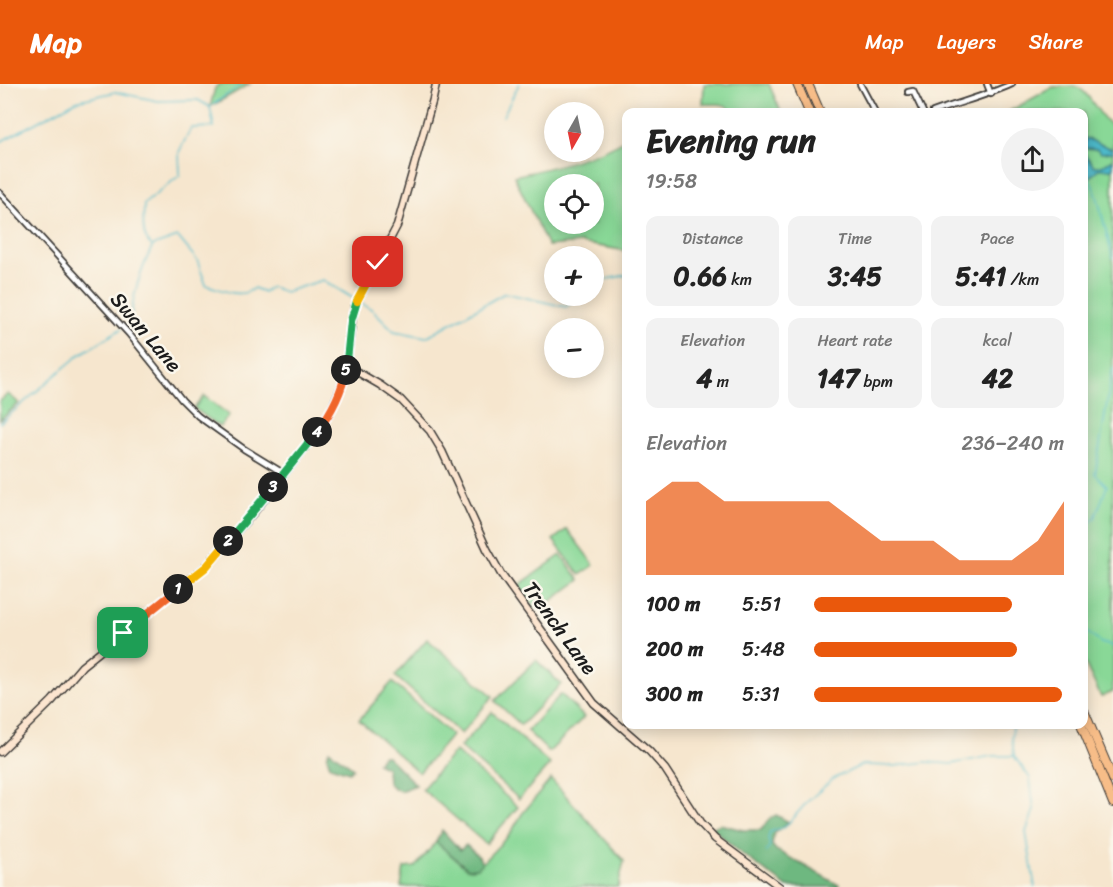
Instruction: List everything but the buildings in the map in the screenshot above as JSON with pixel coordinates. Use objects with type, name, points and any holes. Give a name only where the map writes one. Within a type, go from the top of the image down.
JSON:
[{"type":"highway","points":[[797,84],[807,108]]},
{"type":"highway","points":[[808,84],[818,108]]},
{"type":"highway","points":[[1088,720],[1113,779]]},
{"type":"highway","points":[[1083,729],[1113,803]]},
{"type":"main road","points":[[0,752],[52,701],[82,666],[206,567],[255,511],[319,430],[344,380],[354,308],[397,226],[434,99],[436,84]]},
{"type":"main road","name":"Trench Lane","points":[[346,368],[380,385],[401,400],[430,431],[442,451],[487,549],[501,574],[594,703],[622,728]]},
{"type":"main road","name":"Trench Lane","points":[[623,729],[665,769],[700,823],[715,838],[780,887]]},
{"type":"street","points":[[860,84],[872,108]]},
{"type":"street","points":[[987,84],[991,94]]},
{"type":"street","points":[[943,108],[960,101],[991,94],[1012,84]]},
{"type":"street","points":[[908,92],[914,91],[921,108]]},
{"type":"street","name":"Swan Lane","points":[[0,193],[129,334],[182,400],[198,416],[283,473]]},
{"type":"green space","points":[[220,84],[250,84],[210,107],[215,88]]},
{"type":"green space","points":[[704,84],[769,84],[779,108],[728,108],[720,104],[703,104]]},
{"type":"green space","points":[[1074,86],[1079,88],[1113,127],[1113,692],[1101,697],[1088,669],[1088,108],[1015,108],[1053,87]]},
{"type":"green space","points":[[622,141],[622,250],[581,243],[548,246],[514,176],[572,162],[604,162],[604,150]]},
{"type":"green space","points":[[8,394],[19,403],[0,420],[0,401]]},
{"type":"green space","points":[[204,396],[229,415],[220,427],[194,408]]},
{"type":"green space","points":[[567,529],[594,565],[580,575],[553,540]]},
{"type":"green space","points":[[561,555],[580,580],[541,608],[536,609],[518,586]]},
{"type":"green space","points":[[427,639],[493,696],[461,734],[395,676]]},
{"type":"green space","points":[[536,660],[561,684],[521,725],[495,701]]},
{"type":"green space","points":[[392,682],[452,735],[419,773],[359,720]]},
{"type":"green space","points":[[561,694],[584,717],[549,752],[527,731]]},
{"type":"green space","points":[[492,712],[550,764],[519,799],[460,747]]},
{"type":"green space","points":[[329,750],[353,768],[349,772],[330,766],[327,757]]},
{"type":"green space","points":[[455,751],[518,807],[486,844],[422,789]]},
{"type":"green space","points":[[383,756],[387,756],[416,785],[400,791],[388,783],[387,768],[377,763]]},
{"type":"green space","points":[[551,779],[624,861],[618,887],[401,887],[404,868],[415,867],[436,842],[467,869],[477,868],[510,834],[522,814]]},
{"type":"green space","points":[[776,815],[789,822],[774,834],[772,845],[776,850],[839,885],[838,887],[787,887],[742,854],[712,828],[720,824],[743,830],[761,830],[769,819]]},
{"type":"green space","points":[[442,830],[460,850],[466,845],[479,857],[482,864],[477,868],[468,869],[436,842]]},
{"type":"water","points":[[1088,139],[1113,149],[1113,152],[1101,153],[1097,149],[1088,148]]},
{"type":"water","points":[[1088,158],[1094,166],[1102,166],[1113,159],[1113,169],[1098,169],[1089,178]]},
{"type":"waterway","points":[[151,245],[144,232],[144,204],[180,175],[179,152],[191,128],[214,127],[210,107],[242,84]]},
{"type":"waterway","points":[[503,116],[519,84]]},
{"type":"waterway","points":[[0,142],[76,101],[115,92],[158,101],[198,100],[210,107]]},
{"type":"waterway","points":[[1089,178],[1097,196],[1113,258]]},
{"type":"waterway","points":[[152,246],[178,237],[197,260],[206,285],[224,291],[243,293],[254,288],[264,292],[271,287],[285,292],[323,280],[356,300]]},
{"type":"waterway","points":[[127,325],[131,321],[138,283],[152,247]]},
{"type":"waterway","points":[[604,280],[622,276]]},
{"type":"waterway","points":[[360,303],[373,310],[394,331],[426,337],[505,293],[544,302]]},
{"type":"waterway","points":[[562,306],[567,306]]},
{"type":"waterway","points":[[0,423],[79,355],[121,329]]},
{"type":"waterway","points":[[1088,524],[1095,518],[1107,486],[1095,474],[1113,368]]},
{"type":"waterway","points":[[1088,633],[1101,643],[1113,646]]},
{"type":"waterway","points":[[1013,729],[1014,756],[1030,778],[1034,810],[1026,832],[1035,887]]},
{"type":"waterway","points":[[766,852],[770,845],[768,839],[770,832],[785,827],[808,801],[833,779],[862,765],[895,766],[926,762],[951,764],[992,756],[1014,756]]},
{"type":"route","points":[[123,633],[206,567],[255,511],[319,430],[344,380],[354,308],[378,262]]}]
